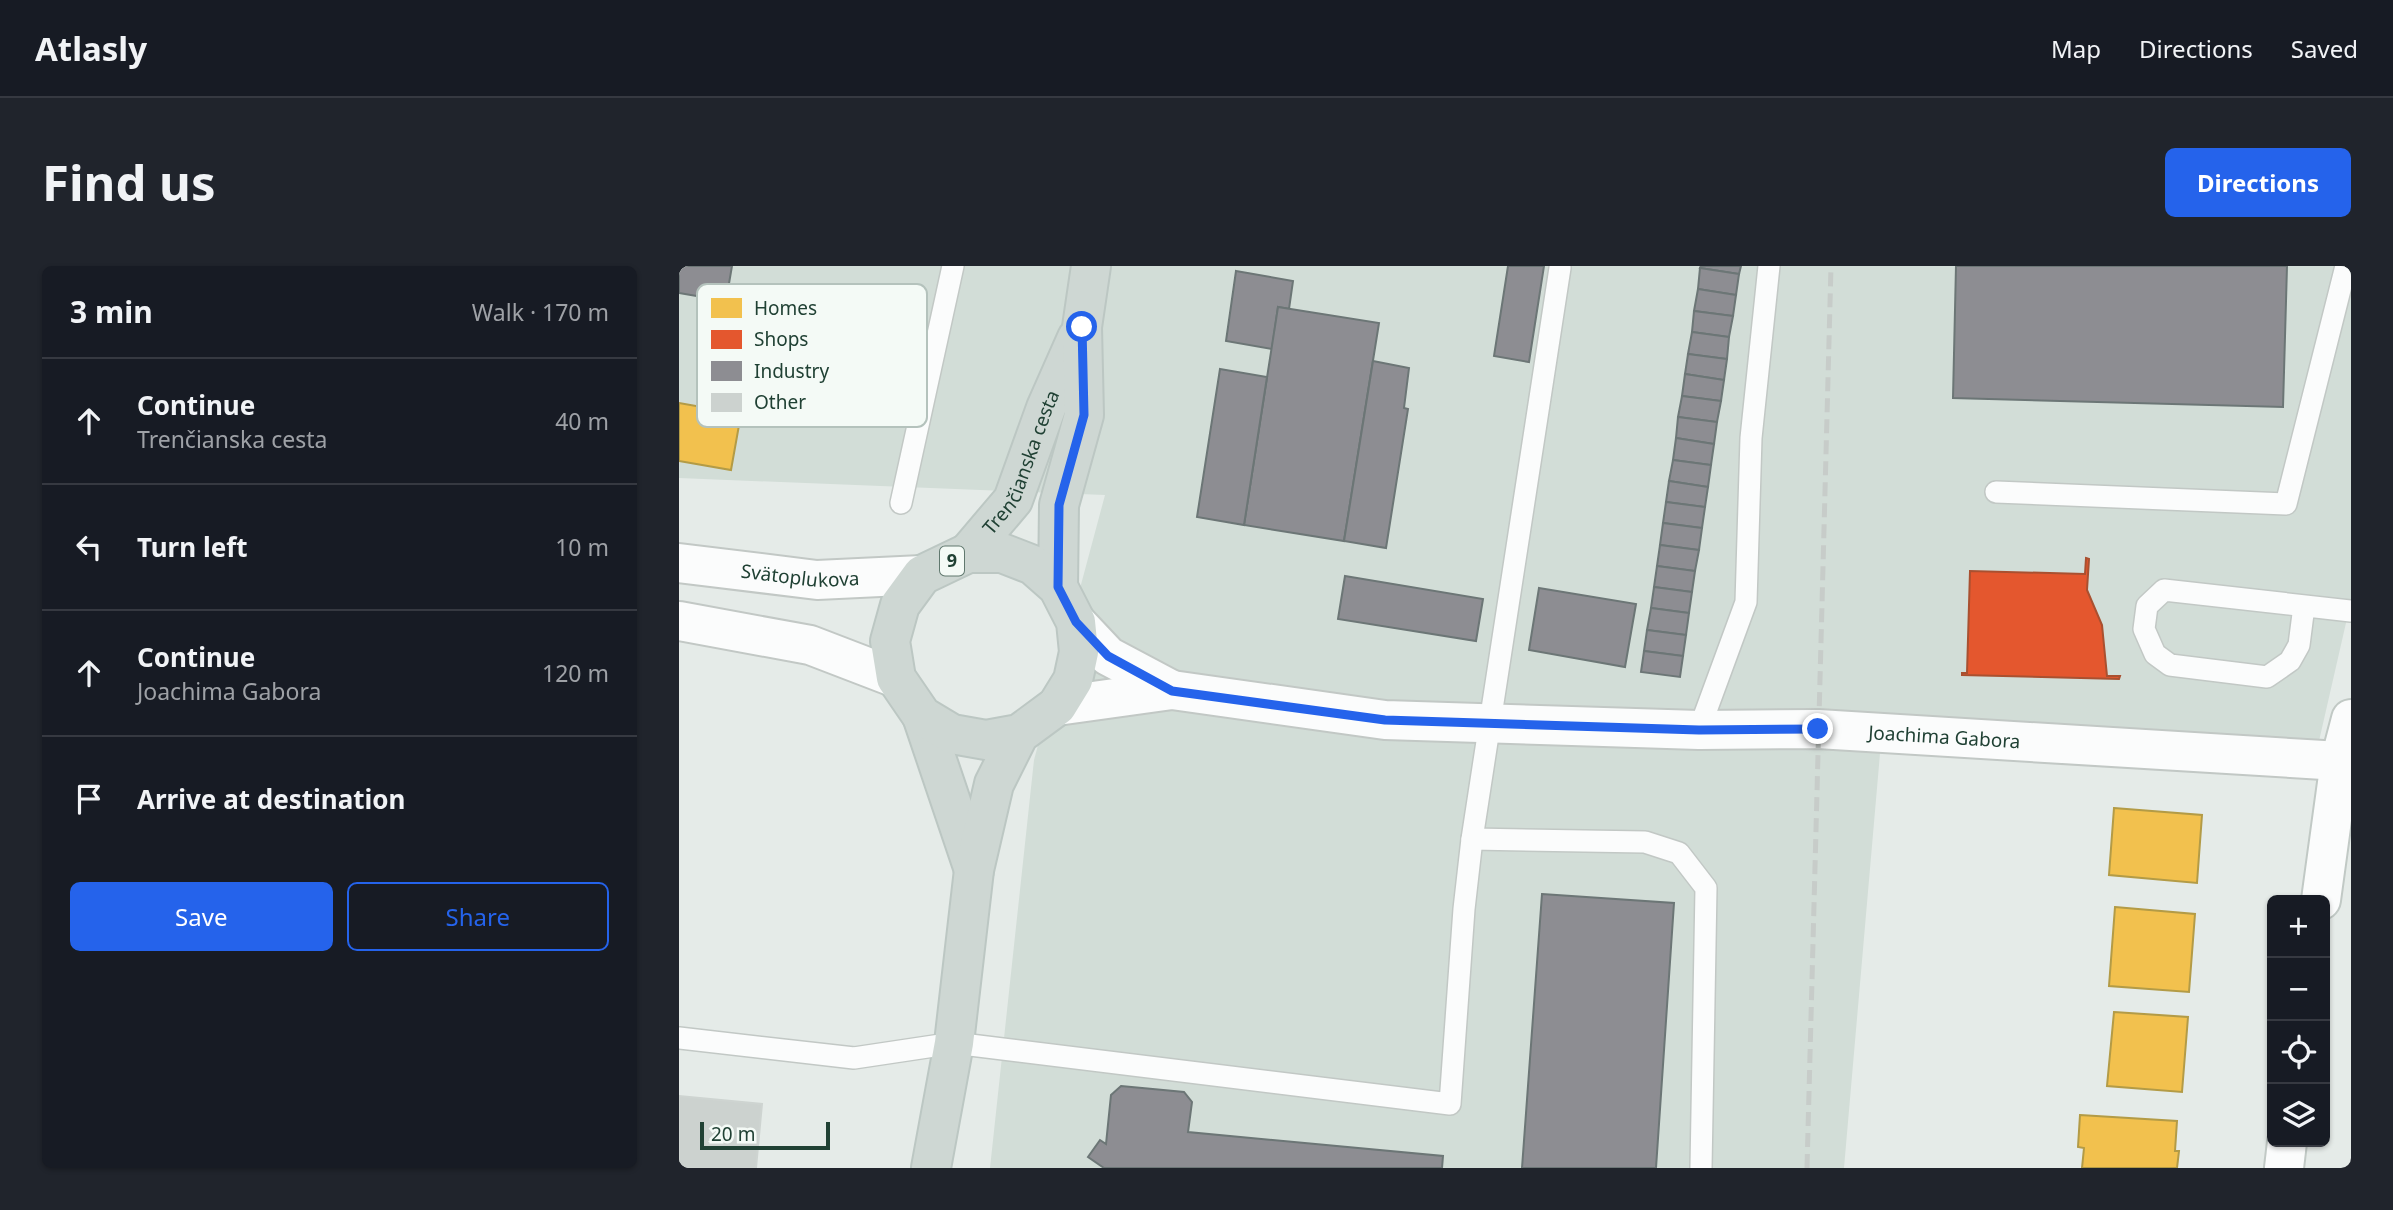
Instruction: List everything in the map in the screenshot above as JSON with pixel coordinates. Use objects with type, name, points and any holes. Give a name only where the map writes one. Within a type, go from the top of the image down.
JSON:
[{"type":"main road","name":"Trenčianska cesta","points":[[1058,587],[1059,505],[1084,415],[1082,327],[1091,266]]},
{"type":"main road","name":"Trenčianska cesta","points":[[968,553],[1013,500],[1046,408],[1082,327]]},
{"type":"main road","name":"9","points":[[922,716],[952,734],[986,740],[1019,734],[1058,706],[1073,680],[1079,652],[1076,622],[1058,587],[1033,565],[1002,553],[968,553],[922,575],[900,605],[890,641],[896,678],[922,716],[974,870]]},
{"type":"main road","name":"9","points":[[932,1168],[954,1043],[974,870],[994,784],[1019,734]]},
{"type":"street","name":"Svätoplukova","points":[[679,563],[817,580],[922,575]]},
{"type":"street","points":[[679,621],[810,645],[896,678]]},
{"type":"street","name":"Joachima Gabora","points":[[1076,622],[1108,656],[1172,691]]},
{"type":"street","name":"Joachima Gabora","points":[[1058,706],[1172,691],[1385,720],[1699,730],[1818,729],[2340,761]]},
{"type":"street","points":[[2322,895],[2340,761],[2351,719]]},
{"type":"street","points":[[2284,1168],[2286,1147]]},
{"type":"lane","points":[[927,384],[953,266]]},
{"type":"lane","points":[[1699,730],[1746,602],[1751,438],[1769,266]]},
{"type":"lane","points":[[1996,492],[2286,504],[2346,266]]},
{"type":"lane","points":[[679,1038],[854,1058],[954,1043],[1450,1104],[1464,909],[1472,838],[1560,268]]},
{"type":"lane","points":[[901,503],[918,427]]},
{"type":"lane","points":[[2304,606],[2299,645],[2290,661],[2267,677],[2170,665],[2155,654],[2144,629],[2147,606],[2164,590],[2351,611]]},
{"type":"lane","points":[[1472,838],[1645,842],[1679,853],[1706,888],[1701,1168]]},
{"type":"shaded area","points":[[679,266],[2351,266],[2351,601],[2319,741],[1883,719],[1844,1168],[990,1168],[1034,760],[1105,495],[679,478]]},
{"type":"building: Homes","points":[[679,403],[697,406],[697,427],[739,427],[731,470],[679,461]]},
{"type":"building: Homes","points":[[2114,808],[2202,815],[2197,883],[2109,875]]},
{"type":"building: Homes","points":[[2115,907],[2195,914],[2189,992],[2109,986]]},
{"type":"building: Homes","points":[[2114,1012],[2188,1017],[2182,1092],[2107,1086]]},
{"type":"building: Homes","points":[[2080,1115],[2177,1121],[2177,1168],[2082,1168],[2084,1148],[2078,1147]]},
{"type":"building: Shops","points":[[2086,558],[2089,559],[2087,590],[2102,625],[2107,676],[2120,676],[2119,679],[1962,675],[1967,673],[1970,571],[2085,574]]},
{"type":"building: Industry","points":[[679,266],[732,266],[729,284],[697,284],[697,296],[679,293]]},
{"type":"building: Industry","points":[[1508,266],[1544,266],[1529,362],[1494,356]]},
{"type":"building: Industry","points":[[1741,266],[1739,274],[1700,268]]},
{"type":"building: Industry","points":[[1956,266],[2287,266],[2283,407],[1953,398]]},
{"type":"building: Industry","points":[[1700,268],[1739,274],[1736,295],[1698,289]]},
{"type":"building: Industry","points":[[1236,271],[1293,281],[1289,309],[1278,307],[1272,349],[1226,341]]},
{"type":"building: Industry","points":[[1698,289],[1736,295],[1733,316],[1694,311]]},
{"type":"building: Industry","points":[[1278,307],[1379,323],[1344,541],[1244,525]]},
{"type":"building: Industry","points":[[1694,311],[1733,316],[1729,337],[1692,332]]},
{"type":"building: Industry","points":[[1692,332],[1729,337],[1727,359],[1688,354]]},
{"type":"building: Industry","points":[[1688,354],[1727,359],[1724,380],[1685,374]]},
{"type":"building: Industry","points":[[1373,361],[1409,368],[1404,408],[1408,409],[1386,548],[1344,541]]},
{"type":"building: Industry","points":[[1220,369],[1267,377],[1244,525],[1197,517]]},
{"type":"building: Industry","points":[[1685,374],[1724,380],[1721,401],[1682,396]]},
{"type":"building: Industry","points":[[1682,396],[1721,401],[1717,422],[1678,417]]},
{"type":"building: Industry","points":[[1678,417],[1717,422],[1714,444],[1676,438]]},
{"type":"building: Industry","points":[[1676,438],[1714,444],[1711,465],[1673,460]]},
{"type":"building: Industry","points":[[1673,460],[1711,465],[1708,487],[1669,481]]},
{"type":"building: Industry","points":[[1669,481],[1708,487],[1705,507],[1666,502]]},
{"type":"building: Industry","points":[[1666,502],[1705,507],[1702,528],[1663,523]]},
{"type":"building: Industry","points":[[1663,523],[1702,528],[1699,550],[1660,545]]},
{"type":"building: Industry","points":[[1660,545],[1699,550],[1695,571],[1657,566]]},
{"type":"building: Industry","points":[[1657,566],[1695,571],[1692,592],[1654,587]]},
{"type":"building: Industry","points":[[1345,576],[1483,599],[1476,641],[1338,619]]},
{"type":"building: Industry","points":[[1654,587],[1692,592],[1689,613],[1651,608]]},
{"type":"building: Industry","points":[[1539,588],[1636,604],[1625,667],[1529,650]]},
{"type":"building: Industry","points":[[1651,608],[1689,613],[1686,635],[1647,630]]},
{"type":"building: Industry","points":[[1647,630],[1686,635],[1683,656],[1644,651]]},
{"type":"building: Industry","points":[[1644,651],[1683,656],[1680,677],[1641,672]]},
{"type":"building: Industry","points":[[1542,894],[1674,903],[1656,1168],[1522,1168]]},
{"type":"building: Industry","points":[[1121,1086],[1184,1092],[1192,1102],[1188,1132],[1443,1156],[1442,1168],[1104,1168],[1088,1157],[1100,1140],[1106,1144],[1111,1095]]},
{"type":"building: Other","points":[[679,1096],[762,1104],[756,1168],[679,1168]]},
{"type":"railway","points":[[1807,1168],[1831,266]]},
{"type":"route","points":[[1082,327],[1084,415],[1059,505],[1058,587],[1076,622],[1108,656],[1172,691],[1385,720],[1699,730],[1818,729]]}]
